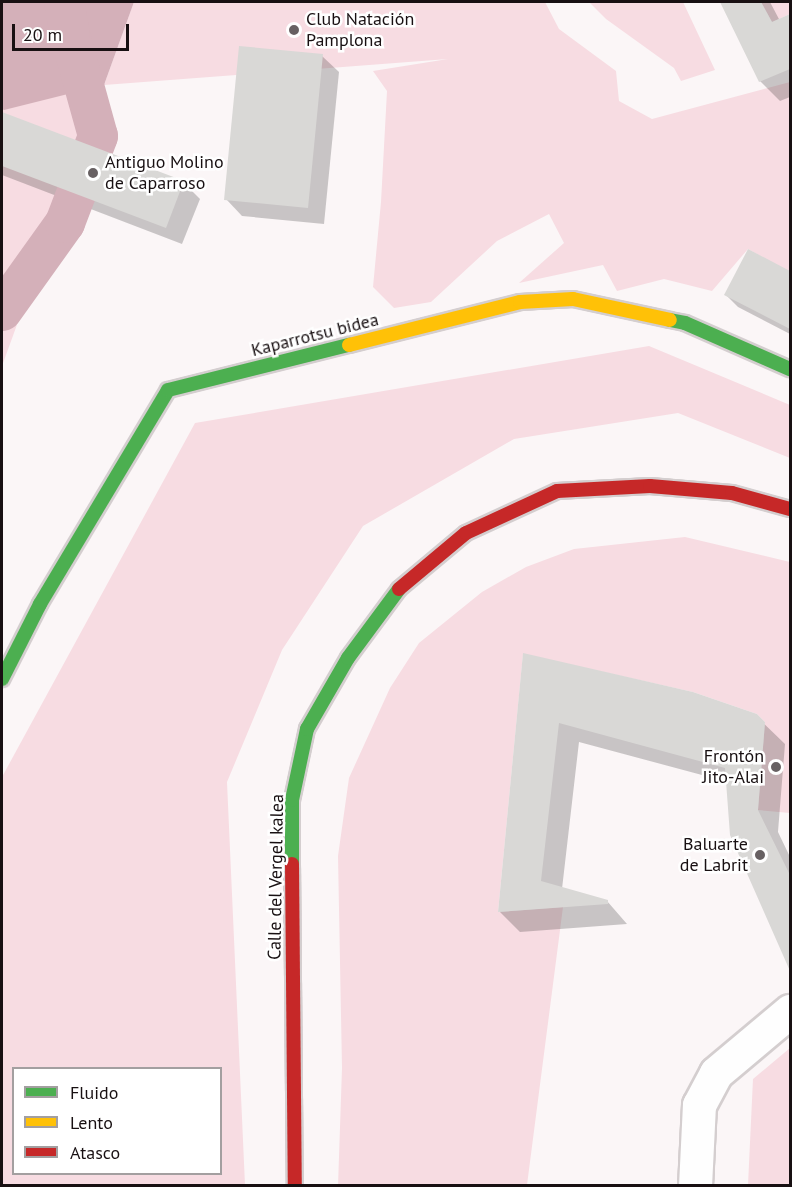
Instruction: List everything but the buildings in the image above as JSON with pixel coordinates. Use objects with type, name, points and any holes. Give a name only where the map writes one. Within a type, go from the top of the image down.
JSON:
[{"type":"main road","name":"Kaparrotsu bidea","points":[[2,679],[40,604],[168,390],[520,302],[573,299],[685,322],[790,369]]},
{"type":"main road","name":"Calle del Vergel kalea","points":[[295,1185],[292,800],[307,729],[348,658],[395,592],[466,533],[557,491],[650,486],[732,493],[790,510]]},
{"type":"street","points":[[695,1185],[699,1105],[710,1084],[716,1074],[790,1011]]},
{"type":"shaded area","points":[[2,2],[134,2],[104,85],[4,110],[2,109]]},
{"type":"shaded area","points":[[134,2],[545,2],[559,29],[616,71],[619,101],[652,119],[790,82],[790,273],[748,249],[712,291],[664,279],[617,291],[603,265],[519,283],[564,243],[549,214],[497,241],[431,302],[394,308],[373,287],[381,202],[387,91],[373,71],[448,59],[104,85]]},
{"type":"shaded area","points":[[589,2],[683,2],[715,70],[681,81],[674,68],[606,19]]},
{"type":"shaded area","points":[[761,2],[790,2],[790,14],[772,22]]},
{"type":"shaded area","points":[[104,85],[2,366],[2,109]]},
{"type":"shaded area","points":[[649,346],[790,405],[790,458],[678,413],[514,439],[363,526],[282,650],[227,782],[245,1185],[2,1185],[2,777],[195,423]]},
{"type":"shaded area","points":[[685,537],[790,562],[790,813],[758,810],[765,722],[757,714],[693,692],[523,654],[498,912],[563,907],[527,1185],[338,1186],[342,1068],[338,856],[349,778],[390,688],[419,643],[482,592],[526,567],[574,549]]},
{"type":"shaded area","points":[[790,1048],[790,1185],[748,1185],[753,1079]]},
{"type":"waterway","points":[[2,311],[65,223],[98,136],[70,35],[64,2]]},
{"type":"traffic: fast","points":[[670,320],[685,323],[790,369]]},
{"type":"traffic: fast","points":[[2,679],[40,604],[168,390],[349,345]]},
{"type":"traffic: fast","points":[[292,864],[292,800],[307,729],[348,658],[399,589]]},
{"type":"traffic: slow","points":[[349,345],[520,302],[573,299],[670,320]]},
{"type":"traffic: jam","points":[[399,589],[466,533],[557,491],[650,486],[732,493],[790,509]]},
{"type":"traffic: jam","points":[[292,864],[295,1186]]},
{"type":"place","name":"Club Natación Pamplona","points":[[294,30]]},
{"type":"place","name":"Antiguo Molino de Caparroso","points":[[93,173]]},
{"type":"place","name":"Frontón Jito-Alai","points":[[776,767]]},
{"type":"place","name":"Baluarte de Labrit","points":[[760,855]]}]
